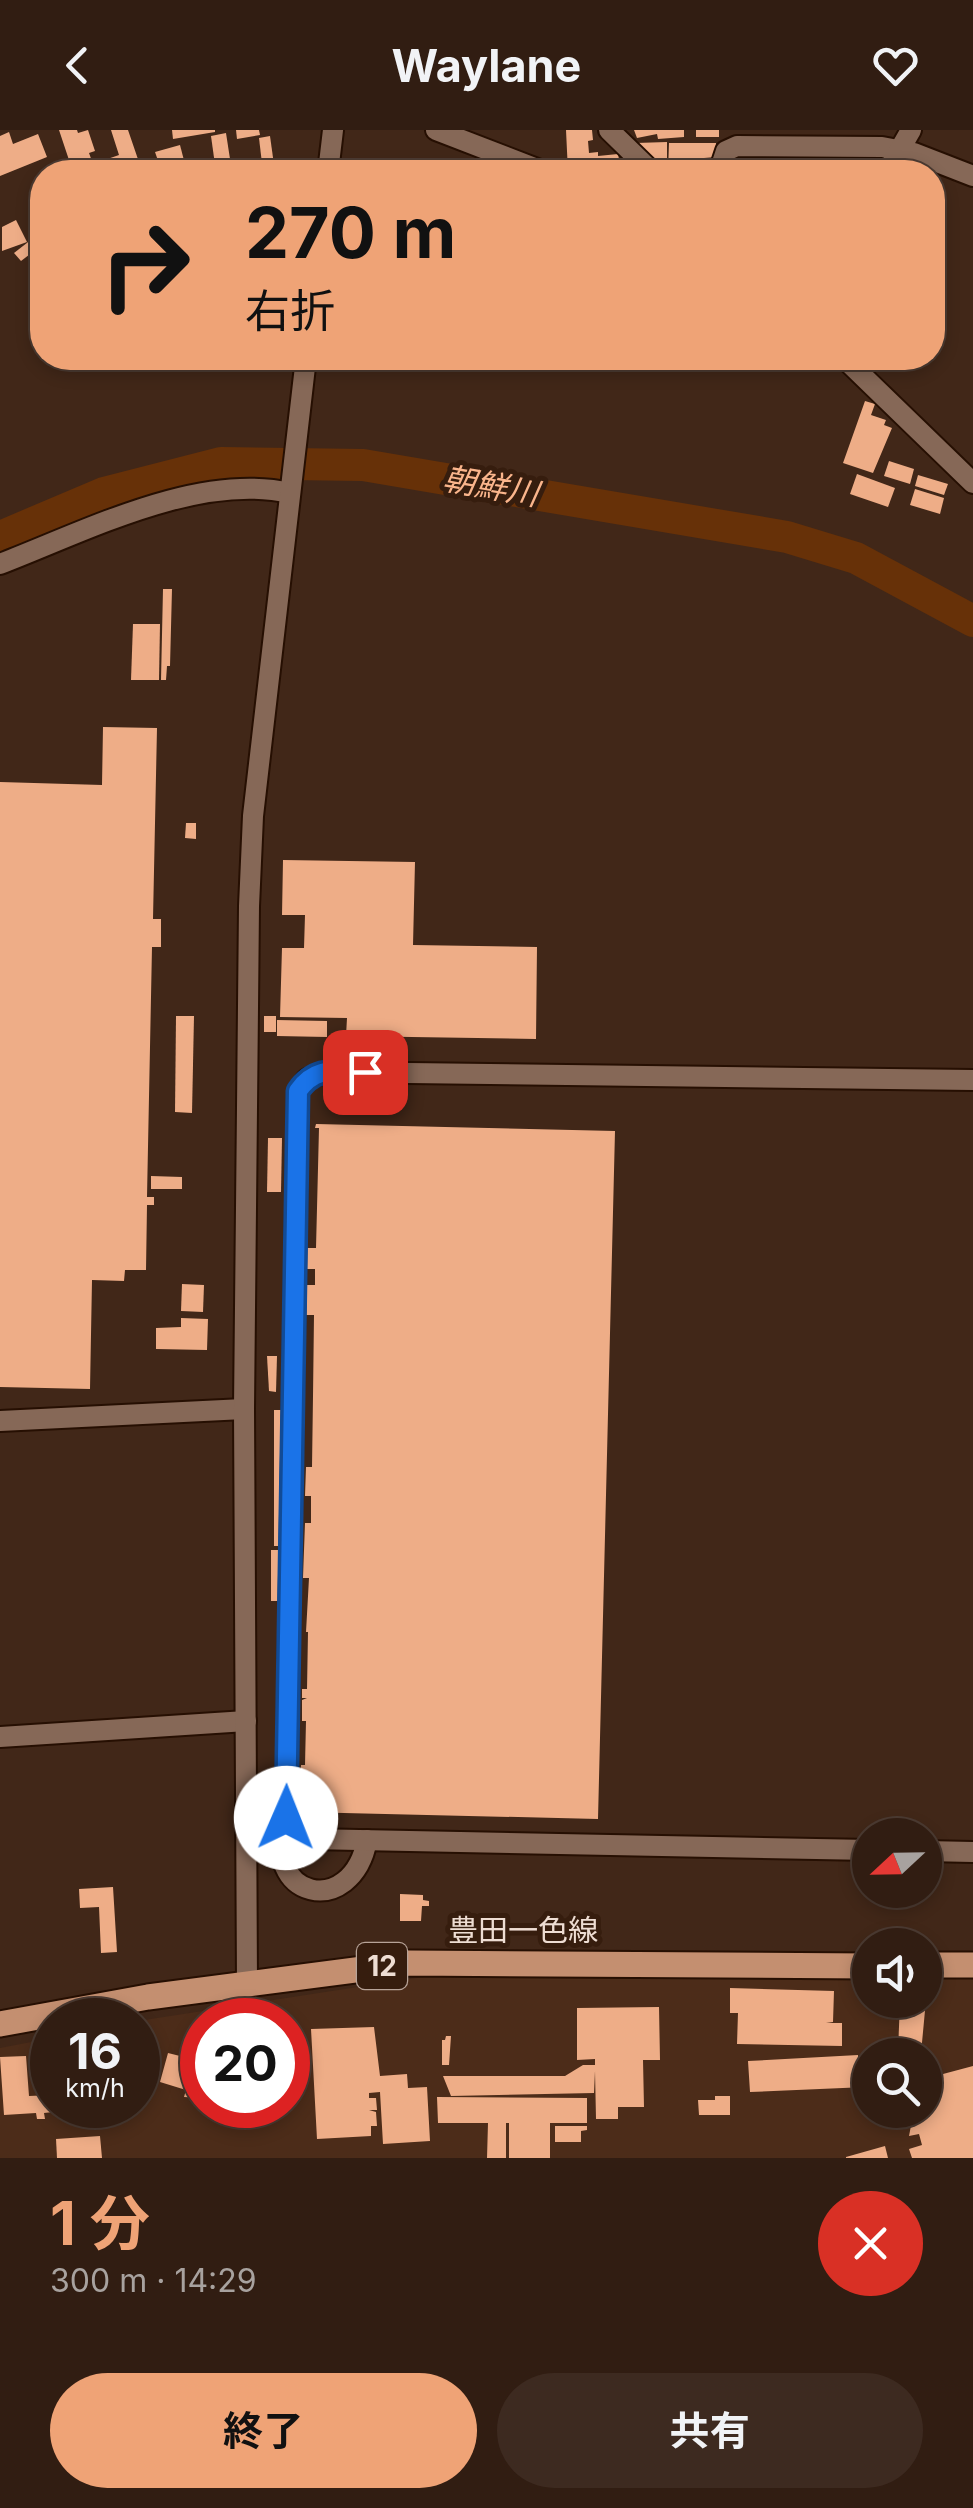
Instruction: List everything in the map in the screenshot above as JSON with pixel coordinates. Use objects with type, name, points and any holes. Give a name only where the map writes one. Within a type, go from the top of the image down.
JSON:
[{"type":"main road","name":"豊田一色線","points":[[0,2024],[248,1983],[409,1963],[852,1966]]},
{"type":"main road","points":[[942,1966],[973,1965]]},
{"type":"street","points":[[329,160],[333,130]]},
{"type":"street","points":[[436,130],[514,160]]},
{"type":"street","points":[[895,160],[912,130]]},
{"type":"street","points":[[617,135],[641,160]]},
{"type":"street","points":[[723,160],[726,151],[738,146],[882,147],[929,160]]},
{"type":"street","points":[[945,166],[973,176]]},
{"type":"street","points":[[248,1983],[244,1409],[253,816],[305,370]]},
{"type":"street","points":[[856,370],[973,483]]},
{"type":"street","points":[[0,564],[160,504],[225,490],[291,486]]},
{"type":"street","points":[[367,1840],[358,1864],[343,1884],[328,1892],[310,1892],[293,1881],[281,1861],[280,1837],[286,1818],[298,1091],[307,1078],[316,1073],[346,1072],[973,1080]]},
{"type":"street","points":[[0,1421],[244,1409]]},
{"type":"street","points":[[0,1737],[246,1721]]},
{"type":"street","points":[[286,1818],[290,1829],[309,1839],[852,1850]]},
{"type":"street","points":[[942,1851],[973,1852]]},
{"type":"shaded area","points":[[436,1975],[852,1975],[852,2018],[942,2018],[942,1975],[973,1975],[973,2158],[0,2158],[0,2048],[30,2042],[30,2128],[160,2128],[160,2018],[180,2015],[180,2128],[310,2128],[310,1998],[287,1998]]},
{"type":"building","points":[[59,130],[88,130],[95,151],[89,153],[92,160],[69,160]]},
{"type":"building","points":[[111,130],[128,130],[138,160],[105,160],[119,155]]},
{"type":"building","points":[[172,130],[215,130],[215,132],[173,139]]},
{"type":"building","points":[[236,130],[259,130],[260,135],[237,139]]},
{"type":"building","points":[[566,130],[592,130],[589,153],[618,154],[619,160],[567,160]]},
{"type":"building","points":[[634,130],[684,130],[684,137],[658,139],[657,134],[637,138]]},
{"type":"building","points":[[696,130],[719,130],[719,137],[696,137]]},
{"type":"building","points":[[9,132],[13,144],[38,134],[47,157],[30,160],[30,164],[0,176],[0,136]]},
{"type":"building","points":[[226,133],[230,160],[214,160],[211,136]]},
{"type":"building","points":[[270,136],[273,160],[262,160],[259,138]]},
{"type":"building","points":[[667,142],[667,159],[646,159],[636,143]]},
{"type":"building","points":[[669,143],[716,143],[716,157],[668,160]]},
{"type":"building","points":[[180,145],[184,160],[158,160],[155,152]]},
{"type":"building","points":[[16,220],[27,242],[2,251],[2,227]]},
{"type":"building","points":[[30,241],[30,254],[21,261],[14,253]]},
{"type":"building","points":[[865,401],[875,404],[871,415],[886,420],[884,425],[892,428],[873,473],[843,463]]},
{"type":"building","points":[[889,461],[914,469],[910,484],[884,476]]},
{"type":"building","points":[[857,474],[895,488],[888,507],[850,494]]},
{"type":"building","points":[[918,475],[948,484],[944,495],[915,486]]},
{"type":"building","points":[[915,489],[944,498],[940,514],[910,505]]},
{"type":"building","points":[[163,589],[172,589],[170,666],[166,680],[161,680]]},
{"type":"building","points":[[133,624],[160,624],[159,680],[131,680]]},
{"type":"building","points":[[103,727],[157,728],[153,919],[161,919],[161,947],[152,947],[147,1197],[154,1197],[154,1205],[147,1205],[146,1270],[125,1270],[124,1281],[92,1280],[90,1389],[0,1387],[0,782],[102,785]]},
{"type":"building","points":[[186,823],[196,823],[196,839],[185,838]]},
{"type":"building","points":[[283,860],[415,862],[413,945],[537,947],[536,1039],[346,1036],[347,1018],[280,1017],[282,948],[304,948],[305,915],[282,915]]},
{"type":"building","points":[[176,1016],[194,1016],[192,1113],[175,1112]]},
{"type":"building","points":[[264,1016],[276,1016],[276,1032],[264,1032]]},
{"type":"building","points":[[277,1020],[327,1021],[327,1037],[277,1036]]},
{"type":"building","points":[[316,1124],[615,1131],[598,1819],[302,1812],[305,1781],[300,1781],[301,1765],[305,1765],[306,1721],[302,1721],[302,1700],[307,1698],[302,1698],[302,1689],[307,1689],[309,1578],[303,1578],[305,1523],[311,1523],[311,1496],[305,1496],[306,1467],[312,1467],[314,1315],[306,1315],[307,1285],[315,1285],[315,1269],[307,1269],[305,1248],[316,1248]]},
{"type":"building","points":[[268,1138],[282,1138],[281,1192],[267,1192]]},
{"type":"building","points":[[151,1176],[182,1177],[182,1189],[151,1189]]},
{"type":"building","points":[[182,1284],[204,1285],[203,1312],[181,1311]]},
{"type":"building","points":[[181,1318],[208,1319],[207,1350],[156,1349],[156,1328],[181,1327]]},
{"type":"building","points":[[267,1356],[277,1356],[276,1392],[269,1391]]},
{"type":"building","points":[[274,1410],[281,1410],[280,1546],[274,1546]]},
{"type":"building","points":[[271,1550],[278,1550],[279,1601],[271,1601]]},
{"type":"building","points":[[113,1887],[117,1952],[101,1953],[99,1907],[80,1908],[79,1889]]},
{"type":"building","points":[[400,1894],[423,1895],[423,1900],[429,1901],[429,1906],[422,1906],[421,1921],[400,1921]]},
{"type":"building","points":[[730,1988],[834,1991],[833,2022],[826,2023],[842,2023],[842,2046],[737,2044],[738,2013],[730,2013]]},
{"type":"building","points":[[659,2007],[660,2060],[643,2060],[644,2107],[618,2107],[618,2119],[596,2119],[595,2071],[594,2093],[451,2096],[443,2076],[565,2076],[583,2065],[595,2065],[595,2059],[577,2060],[577,2008]]},
{"type":"building","points":[[899,2018],[924,2018],[922,2038],[899,2038]]},
{"type":"building","points":[[374,2027],[380,2076],[407,2074],[408,2088],[427,2087],[430,2141],[383,2144],[380,2092],[369,2093],[369,2098],[376,2098],[377,2110],[369,2110],[376,2112],[377,2126],[371,2126],[371,2136],[317,2139],[311,2029]]},
{"type":"building","points":[[451,2036],[449,2065],[442,2065],[442,2040]]},
{"type":"building","points":[[168,2053],[180,2056],[180,2088],[160,2082]]},
{"type":"building","points":[[852,2055],[852,2088],[750,2092],[748,2061]]},
{"type":"building","points":[[26,2056],[30,2113],[4,2115],[0,2057]]},
{"type":"building","points":[[973,2066],[973,2158],[912,2158],[909,2149],[922,2145],[919,2134],[909,2136],[911,2128],[942,2128],[942,2074]]},
{"type":"building","points":[[715,2096],[730,2096],[730,2115],[699,2115],[698,2100],[715,2100]]},
{"type":"building","points":[[437,2097],[587,2098],[587,2123],[550,2123],[550,2158],[509,2158],[506,2123],[506,2158],[487,2158],[488,2123],[438,2123]]},
{"type":"building","points":[[555,2126],[587,2126],[587,2130],[581,2131],[581,2142],[555,2142]]},
{"type":"building","points":[[100,2136],[102,2158],[57,2158],[56,2139]]},
{"type":"building","points":[[885,2146],[888,2158],[846,2158],[846,2157]]},
{"type":"waterway","name":"朝鮮川","points":[[0,537],[104,493],[221,463],[363,465],[787,537],[856,558],[973,621]]},
{"type":"route","points":[[286,1818],[298,1091],[316,1073],[365,1072]]}]
